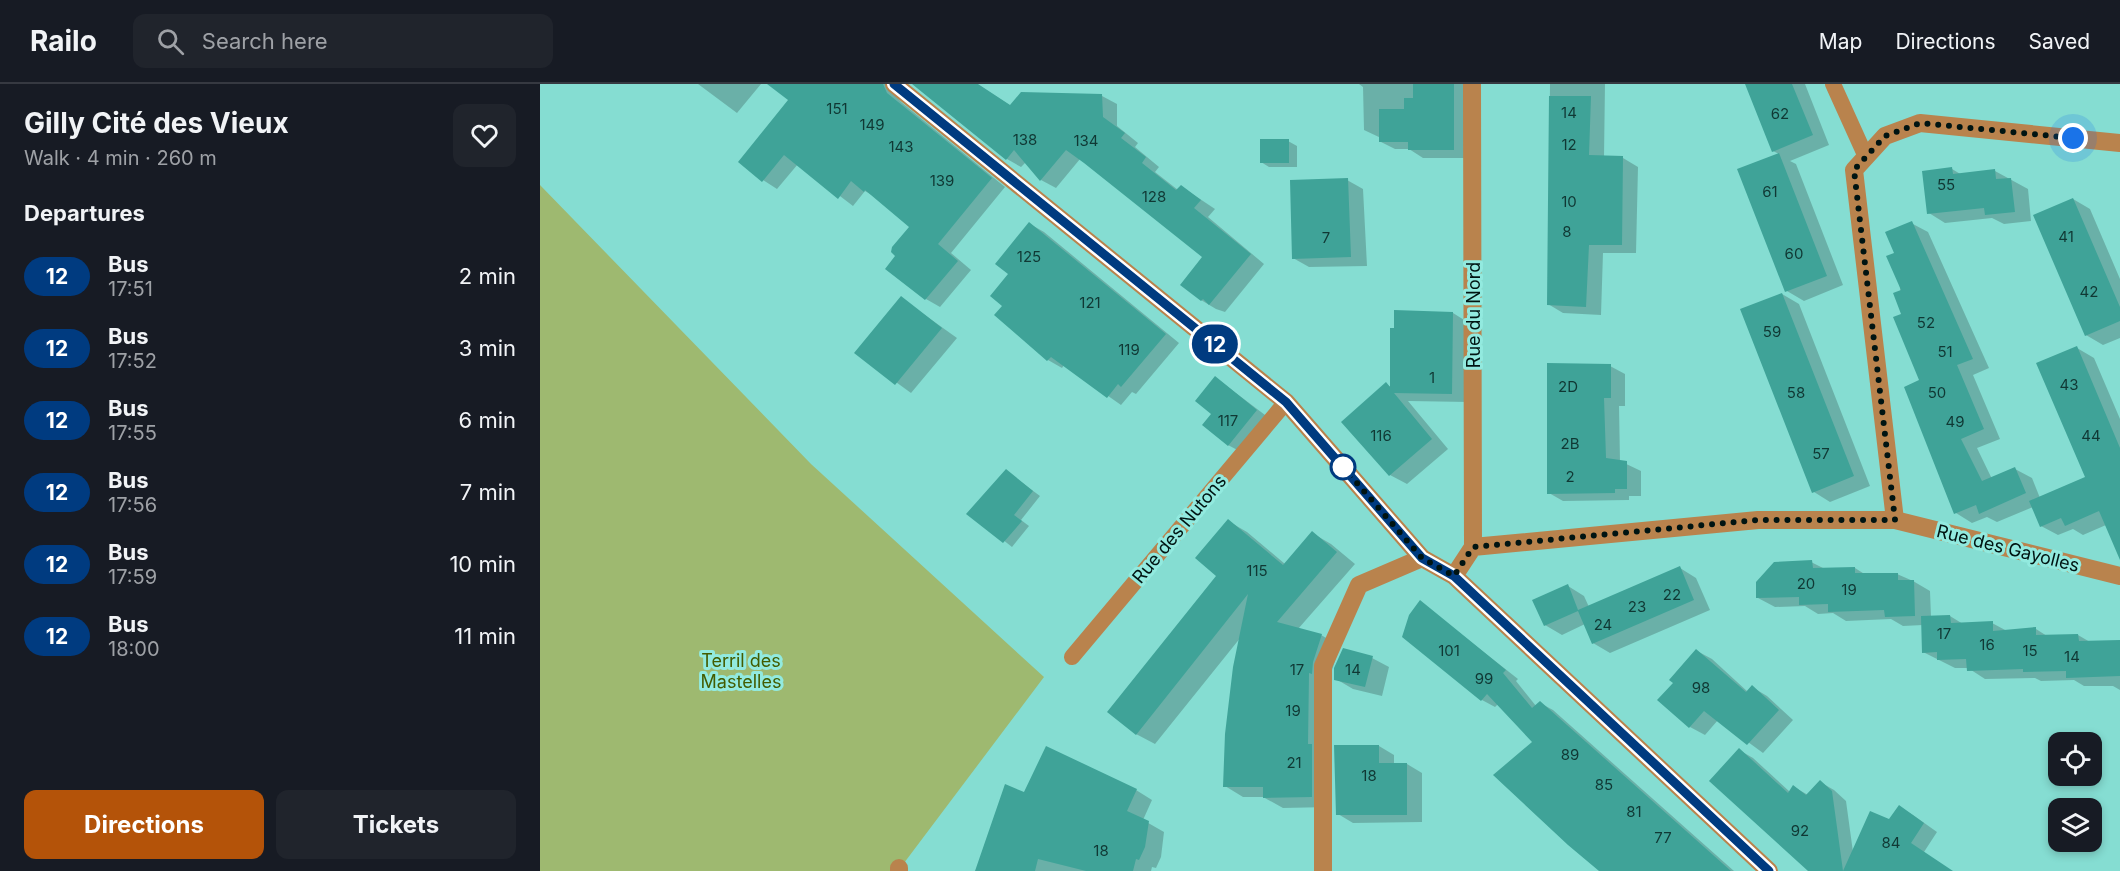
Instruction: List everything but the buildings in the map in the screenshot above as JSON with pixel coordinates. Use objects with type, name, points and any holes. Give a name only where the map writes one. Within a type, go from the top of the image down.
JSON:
[{"type":"street","points":[[894,84],[1286,402],[1422,558],[1454,576],[1769,871]]},
{"type":"street","name":"Rue du Nord","points":[[1472,84],[1473,547]]},
{"type":"street","points":[[1895,520],[1854,170],[1885,136],[1920,123],[2120,143]]},
{"type":"street","name":"Rue des Gayolles","points":[[1473,547],[1758,520],[1895,520],[2120,576]]},
{"type":"street","points":[[1454,576],[1473,547]]},
{"type":"street","points":[[1323,871],[1323,666],[1359,585],[1422,558]]},
{"type":"lane","points":[[1833,84],[1866,157]]},
{"type":"lane","name":"Rue des Nutons","points":[[1072,657],[1286,402]]},
{"type":"green space","name":"Terril des Mastelles","points":[[540,185],[811,464],[1044,677],[898,871],[540,871]]},
{"type":"bus line","name":"12","points":[[894,84],[1286,402],[1422,558],[1454,576],[1769,871]]},
{"type":"route","points":[[1343,467],[1422,558],[1454,576],[1473,547],[1758,520],[1895,520],[1854,170],[1885,136],[1920,123],[2073,138]]}]
